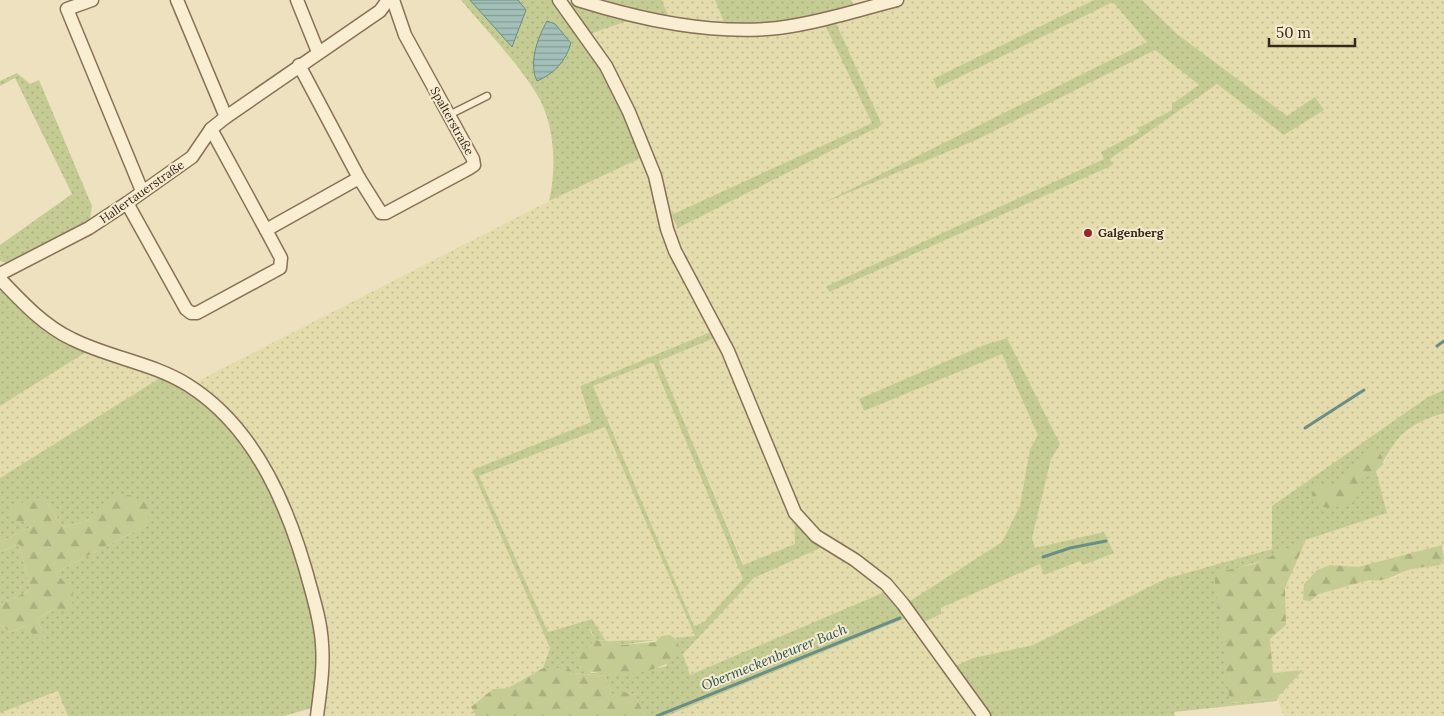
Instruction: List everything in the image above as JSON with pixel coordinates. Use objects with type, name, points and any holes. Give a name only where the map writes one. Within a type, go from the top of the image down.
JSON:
[{"type":"street","points":[[92,0],[67,9],[142,191]]},
{"type":"street","points":[[177,0],[226,117]]},
{"type":"street","points":[[297,0],[318,52]]},
{"type":"street","name":"Hallertauerstraße","points":[[0,274],[89,228],[192,157],[211,129],[299,65],[380,11],[388,0]]},
{"type":"street","name":"Spalterstraße","points":[[299,65],[359,178],[376,208],[381,213],[386,213],[468,169],[474,164],[473,159],[405,35],[393,0]]},
{"type":"street","points":[[559,0],[606,66],[629,112],[655,176],[667,229],[675,251],[728,351],[795,513],[816,536],[855,560],[886,584],[913,617],[984,716]]},
{"type":"street","points":[[578,0],[640,17],[686,26],[751,30],[805,24],[897,0]]},
{"type":"street","points":[[127,202],[186,309],[191,313],[203,311],[280,268],[282,258],[211,129]]},
{"type":"street","points":[[266,230],[359,178]]},
{"type":"street","points":[[0,279],[38,317],[74,340],[158,371],[189,386],[220,411],[251,449],[269,476],[285,509],[308,576],[321,626],[322,670],[317,716]]},
{"type":"lane","points":[[449,115],[487,96]]},
{"type":"shaded area","points":[[662,0],[715,0],[725,25],[670,20]]},
{"type":"shaded area","points":[[907,0],[1444,0],[1444,390],[1428,397],[1412,410],[1272,549],[1135,594],[1033,645],[973,658],[953,667],[903,596],[810,525],[798,511],[694,282],[590,34],[633,19],[686,28],[856,13]]},
{"type":"shaded area","points":[[645,156],[713,331],[580,386],[591,422],[472,470],[550,648],[543,668],[508,688],[493,689],[472,707],[476,716],[321,716],[234,420],[196,382],[549,201]]},
{"type":"shaded area","points":[[717,337],[794,519],[795,544],[744,565],[659,361]]},
{"type":"shaded area","points":[[88,351],[163,376],[0,478],[0,406]]},
{"type":"shaded area","points":[[653,361],[743,579],[704,622],[694,626],[592,386]]},
{"type":"shaded area","points":[[1444,413],[1444,548],[1442,545],[1358,568],[1317,570],[1304,584],[1310,601],[1319,594],[1369,580],[1396,577],[1410,569],[1440,565],[1444,559],[1444,716],[1284,716],[1277,698],[1302,670],[1273,673],[1270,639],[1286,625],[1285,588],[1306,540],[1387,513],[1376,471],[1384,464],[1393,445],[1417,421]]},
{"type":"shaded area","points":[[605,427],[696,636],[650,641],[606,641],[592,619],[548,632],[479,476]]},
{"type":"shaded area","points":[[825,546],[887,591],[690,676],[683,654],[754,578]]},
{"type":"shaded area","points":[[909,617],[979,716],[668,716]]},
{"type":"shaded area","points":[[59,691],[68,716],[0,716],[0,713]]},
{"type":"green space","points":[[461,0],[554,0],[595,56],[645,156],[549,201],[553,175],[553,146],[551,131],[542,105],[520,69]]},
{"type":"green space","points":[[572,0],[633,19],[590,34],[569,7]]},
{"type":"green space","points":[[590,0],[662,0],[670,20]]},
{"type":"green space","points":[[715,0],[851,0],[855,7],[795,22],[725,25]]},
{"type":"green space","points":[[1094,0],[1142,0],[1177,34],[1287,116],[1315,97],[1324,110],[1284,135],[1217,84],[1110,159],[1113,165],[829,292],[827,286],[1104,159],[1101,152],[1139,132],[1138,128],[1172,110],[1172,104],[1199,85],[1155,50],[976,140],[821,204],[1147,42],[1113,2],[937,88],[933,79]]},
{"type":"green space","points":[[836,23],[882,125],[678,228],[671,215],[872,123],[825,25]]},
{"type":"green space","points":[[17,73],[30,84],[39,80],[92,206],[90,219],[7,263],[0,261],[0,245],[72,194],[15,78],[0,86],[0,81]]},
{"type":"green space","points":[[0,287],[88,351],[0,406]]},
{"type":"green space","points":[[713,331],[717,337],[659,361],[743,565],[795,544],[794,519],[825,546],[754,578],[683,654],[690,675],[887,591],[909,617],[667,716],[645,716],[635,695],[625,692],[612,696],[605,676],[573,673],[569,668],[543,668],[550,648],[472,470],[591,422],[580,386]],"holes":[[[653,362],[743,579],[704,622],[694,626],[593,386]],[[605,427],[695,636],[675,638],[678,641],[666,666],[629,672],[591,673],[585,649],[593,645],[590,628],[595,640],[606,641],[592,619],[548,632],[479,476]]]},
{"type":"green space","points":[[1007,338],[1060,444],[1051,459],[1032,538],[1035,548],[1104,532],[1114,553],[1083,565],[1080,561],[1044,575],[1040,564],[941,608],[941,614],[922,623],[907,603],[1002,542],[1020,506],[1030,449],[1038,435],[1002,354],[864,411],[859,399],[984,345]]},
{"type":"green space","points":[[163,376],[183,387],[222,417],[244,444],[282,510],[319,634],[315,707],[284,716],[68,716],[58,691],[0,713],[0,625],[11,632],[24,626],[43,642],[45,638],[37,619],[54,609],[72,609],[72,590],[55,573],[147,525],[95,511],[87,521],[63,527],[47,503],[11,519],[28,522],[31,527],[0,542],[0,478]]},
{"type":"green space","points":[[1444,390],[1444,413],[1422,421],[1405,432],[1394,444],[1376,471],[1387,513],[1306,540],[1271,558],[1241,567],[1231,703],[1277,698],[1277,701],[1174,712],[1175,716],[989,716],[953,667],[973,658],[1033,645],[1165,579],[1272,549],[1272,506],[1428,397]]},
{"type":"green space","points":[[1372,448],[1381,455],[1384,464],[1361,480],[1354,504],[1328,508],[1314,505],[1312,494],[1318,485],[1335,487],[1341,476],[1357,465]]},
{"type":"green space","points":[[130,495],[150,505],[147,525],[55,573],[73,590],[72,609],[54,609],[37,619],[45,638],[43,643],[24,626],[11,632],[0,625],[0,604],[31,590],[19,544],[0,552],[0,542],[31,527],[28,522],[10,520],[12,508],[34,497],[47,503],[63,527],[87,521],[95,511],[115,496]]},
{"type":"green space","points":[[1306,540],[1285,588],[1286,625],[1270,639],[1273,673],[1303,670],[1277,698],[1230,703],[1214,573],[1254,564]]},
{"type":"green space","points":[[19,544],[31,590],[0,604],[0,552]]},
{"type":"green space","points":[[1442,545],[1444,559],[1440,565],[1412,569],[1386,579],[1369,580],[1319,594],[1310,601],[1303,600],[1304,584],[1317,570],[1330,565],[1358,567]]},
{"type":"green space","points":[[589,628],[595,640],[617,642],[621,645],[655,642],[661,636],[670,635],[678,641],[679,653],[671,661],[647,671],[603,674],[590,671],[580,668],[575,653],[593,645]]},
{"type":"green space","points":[[656,640],[621,645],[617,642],[606,641]]},
{"type":"green space","points":[[543,668],[569,668],[573,673],[605,676],[612,695],[625,692],[635,695],[645,716],[476,716],[471,707],[493,689],[508,688]]},
{"type":"water","points":[[470,0],[518,0],[526,10],[512,47]]},
{"type":"water","points":[[547,21],[555,24],[571,43],[563,61],[549,75],[537,81],[534,74],[535,50]]},
{"type":"waterway","name":"Obermeckenbeurer Bach","points":[[1437,346],[1444,341]]},
{"type":"waterway","name":"Obermeckenbeurer Bach","points":[[1305,428],[1364,390]]},
{"type":"waterway","name":"Obermeckenbeurer Bach","points":[[1043,557],[1070,548],[1106,541]]},
{"type":"waterway","name":"Obermeckenbeurer Bach","points":[[657,716],[900,618]]},
{"type":"place","name":"Galgenberg","points":[[1088,233]]}]
